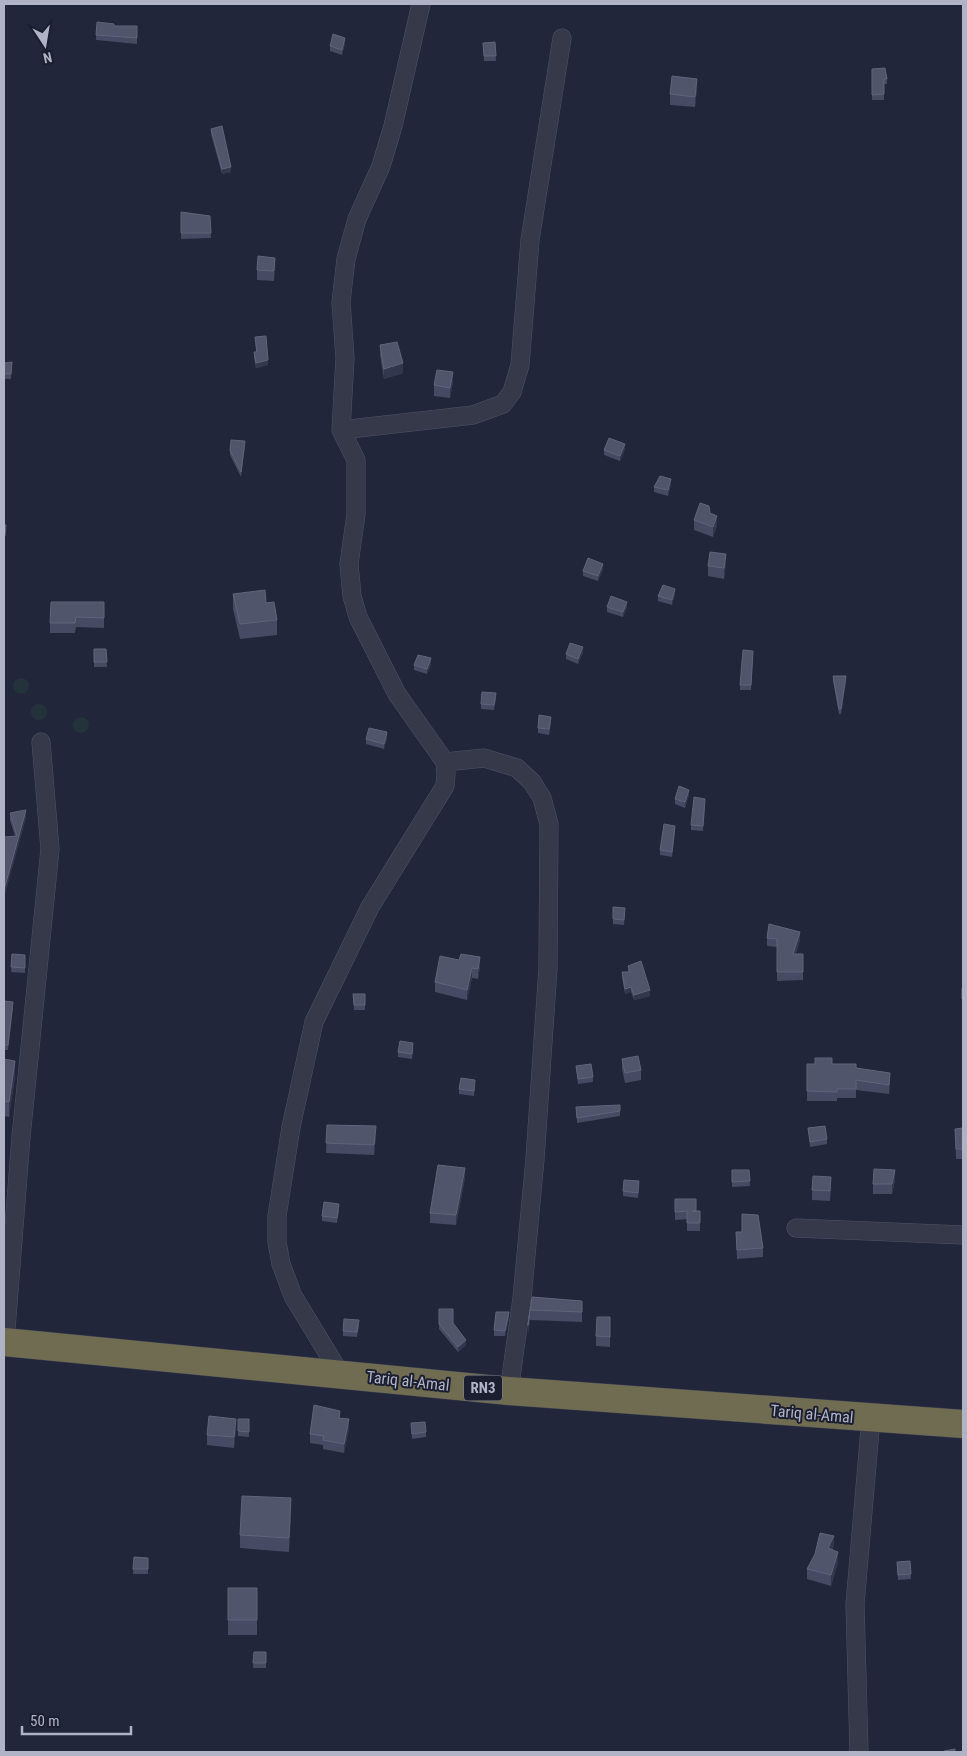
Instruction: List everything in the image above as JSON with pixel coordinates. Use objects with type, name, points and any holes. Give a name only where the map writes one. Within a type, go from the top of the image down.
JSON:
[{"type":"highway","name":"Tariq al-Amal","points":[[5,1342],[508,1391],[963,1424]]},
{"type":"street","points":[[341,1375],[293,1296],[281,1264],[277,1216],[291,1127],[314,1022],[370,907],[444,786],[446,774],[445,762],[397,694],[358,618],[352,596],[349,564],[356,514],[356,460],[341,430],[345,358],[341,302],[346,259],[357,219],[381,166],[394,126],[421,4]]},
{"type":"street","points":[[341,430],[473,415],[503,404],[512,392],[520,365],[530,240],[562,38]]},
{"type":"street","points":[[5,1342],[21,1137],[50,849],[41,742]]},
{"type":"street","points":[[445,762],[484,758],[517,768],[532,782],[542,798],[549,824],[548,968],[536,1159],[522,1298],[508,1391]]},
{"type":"street","points":[[796,1228],[963,1235]]},
{"type":"street","points":[[858,1752],[855,1604],[871,1418]]},
{"type":"shaded area","points":[[18,678],[24,678],[29,683],[27,692],[18,694],[13,689],[13,683]]},
{"type":"shaded area","points":[[36,704],[42,704],[47,709],[45,718],[36,720],[31,715],[31,709]]},
{"type":"shaded area","points":[[78,717],[84,717],[89,722],[87,731],[78,733],[73,728],[73,722]]},
{"type":"building","points":[[97,22],[114,24],[114,26],[137,26],[137,38],[96,35]]},
{"type":"building","points":[[333,34],[345,38],[342,50],[330,46]]},
{"type":"building","points":[[495,42],[496,56],[484,56],[483,43]]},
{"type":"building","points":[[885,68],[887,79],[884,79],[884,94],[872,95],[872,69]]},
{"type":"building","points":[[672,76],[697,79],[695,97],[670,94]]},
{"type":"building","points":[[222,126],[231,167],[222,169],[211,129]]},
{"type":"building","points":[[181,212],[210,216],[211,233],[181,233]]},
{"type":"building","points":[[258,256],[275,258],[274,271],[257,270]]},
{"type":"building","points":[[266,336],[268,360],[256,363],[254,352],[257,352],[255,337]]},
{"type":"building","points":[[397,342],[403,363],[384,369],[380,345]]},
{"type":"building","points":[[12,362],[11,374],[4,374],[4,363]]},
{"type":"building","points":[[437,370],[453,372],[450,388],[434,385]]},
{"type":"building","points":[[609,438],[625,444],[620,456],[604,450]]},
{"type":"building","points":[[231,440],[245,441],[241,472],[230,450]]},
{"type":"building","points":[[660,476],[671,479],[668,490],[654,487]]},
{"type":"building","points":[[700,503],[709,506],[710,513],[717,516],[713,527],[694,520]]},
{"type":"building","points":[[4,524],[6,525],[5,536],[4,536]]},
{"type":"building","points":[[710,552],[726,554],[724,568],[708,566]]},
{"type":"building","points":[[588,558],[603,564],[598,576],[583,571]]},
{"type":"building","points":[[663,585],[675,589],[672,600],[658,596]]},
{"type":"building","points":[[265,590],[266,603],[274,602],[277,620],[240,624],[233,594]]},
{"type":"building","points":[[611,596],[627,602],[623,612],[607,607]]},
{"type":"building","points":[[51,602],[104,602],[104,618],[76,617],[75,623],[50,623]]},
{"type":"building","points":[[570,643],[583,647],[578,659],[566,654]]},
{"type":"building","points":[[94,649],[106,649],[107,662],[94,662]]},
{"type":"building","points":[[743,650],[753,651],[751,685],[740,685]]},
{"type":"building","points":[[418,655],[431,658],[427,669],[414,665]]},
{"type":"building","points":[[833,676],[846,676],[841,709],[839,709]]},
{"type":"building","points":[[482,692],[496,693],[494,705],[481,704]]},
{"type":"building","points":[[539,715],[551,717],[549,729],[538,728]]},
{"type":"building","points":[[369,728],[387,732],[384,744],[366,739]]},
{"type":"building","points":[[679,786],[689,790],[685,802],[675,799]]},
{"type":"building","points":[[694,797],[705,799],[703,826],[691,825]]},
{"type":"building","points":[[26,810],[4,890],[4,837],[17,836],[10,813]]},
{"type":"building","points":[[664,824],[675,826],[672,852],[660,850]]},
{"type":"building","points":[[613,907],[625,908],[624,920],[613,919]]},
{"type":"building","points":[[769,924],[800,932],[793,954],[803,954],[803,972],[777,972],[777,939],[767,938]]},
{"type":"building","points":[[12,954],[25,955],[25,968],[11,967]]},
{"type":"building","points":[[461,954],[480,957],[478,969],[472,968],[467,990],[435,982],[440,956],[459,960]]},
{"type":"building","points":[[641,961],[650,990],[634,995],[631,987],[625,989],[622,972],[630,972],[628,966]]},
{"type":"building","points":[[353,994],[365,994],[365,1005],[354,1005]]},
{"type":"building","points":[[4,1001],[13,1002],[8,1045],[4,1045]]},
{"type":"building","points":[[400,1041],[413,1043],[412,1054],[398,1052]]},
{"type":"building","points":[[638,1056],[641,1070],[625,1073],[622,1059]]},
{"type":"building","points":[[815,1058],[832,1058],[832,1064],[856,1064],[856,1068],[890,1073],[889,1085],[856,1080],[856,1089],[837,1089],[837,1092],[807,1091],[807,1064],[815,1064]]},
{"type":"building","points":[[4,1059],[15,1061],[9,1102],[4,1101]]},
{"type":"building","points":[[591,1064],[593,1077],[578,1079],[576,1066]]},
{"type":"building","points":[[461,1078],[475,1080],[474,1091],[459,1089]]},
{"type":"building","points":[[620,1105],[620,1111],[577,1118],[576,1107]]},
{"type":"building","points":[[327,1125],[376,1126],[374,1145],[326,1143]]},
{"type":"building","points":[[825,1126],[827,1139],[810,1142],[808,1128]]},
{"type":"building","points":[[963,1128],[963,1149],[956,1149],[955,1129]]},
{"type":"building","points":[[438,1165],[465,1168],[456,1215],[430,1213]]},
{"type":"building","points":[[874,1169],[895,1170],[892,1184],[873,1184]]},
{"type":"building","points":[[732,1170],[749,1170],[750,1181],[732,1182]]},
{"type":"building","points":[[813,1176],[831,1177],[830,1191],[812,1190]]},
{"type":"building","points":[[624,1180],[639,1181],[638,1193],[623,1191]]},
{"type":"building","points":[[675,1199],[696,1199],[696,1211],[700,1211],[700,1223],[687,1223],[687,1211],[675,1212]]},
{"type":"building","points":[[324,1202],[339,1204],[337,1218],[322,1216]]},
{"type":"building","points":[[742,1214],[758,1215],[763,1248],[737,1250],[736,1232],[742,1232]]},
{"type":"building","points":[[532,1297],[582,1301],[582,1312],[530,1310]]},
{"type":"building","points":[[439,1309],[453,1309],[453,1323],[466,1340],[458,1347],[439,1324]]},
{"type":"building","points":[[496,1312],[509,1312],[505,1331],[494,1330]]},
{"type":"building","points":[[597,1317],[610,1317],[610,1337],[596,1336]]},
{"type":"building","points":[[344,1319],[359,1320],[357,1332],[343,1331]]},
{"type":"building","points":[[314,1405],[340,1411],[339,1418],[349,1419],[344,1444],[323,1440],[324,1436],[310,1434]]},
{"type":"building","points":[[209,1416],[236,1419],[234,1437],[207,1435]]},
{"type":"building","points":[[238,1419],[249,1419],[249,1432],[238,1431]]},
{"type":"building","points":[[425,1422],[426,1432],[412,1434],[411,1423]]},
{"type":"building","points":[[242,1496],[291,1498],[289,1538],[240,1535]]},
{"type":"building","points":[[820,1533],[834,1536],[828,1548],[838,1552],[831,1575],[807,1569],[815,1554]]},
{"type":"building","points":[[134,1557],[148,1558],[148,1569],[133,1569]]},
{"type":"building","points":[[910,1561],[911,1574],[898,1575],[897,1562]]},
{"type":"building","points":[[228,1588],[257,1588],[257,1620],[228,1620]]},
{"type":"building","points":[[254,1652],[266,1652],[266,1663],[253,1663]]},
{"type":"building","points":[[955,1749],[955,1752],[944,1752],[944,1751]]}]
